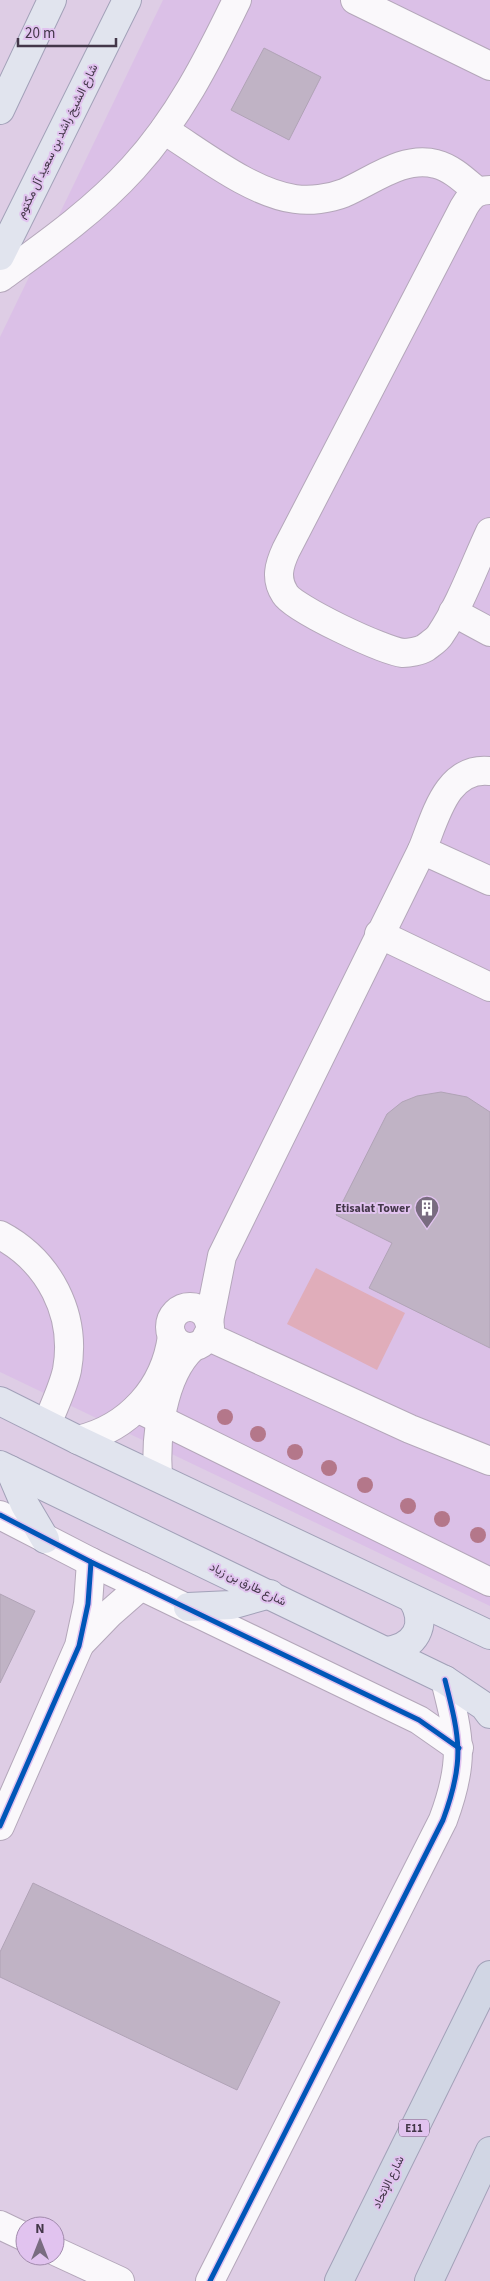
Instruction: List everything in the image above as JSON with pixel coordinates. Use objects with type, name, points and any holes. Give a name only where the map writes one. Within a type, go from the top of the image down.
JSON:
[{"type":"highway","name":"شارع الإتحاد","points":[[339,2281],[490,1975]]},
{"type":"highway","points":[[429,2281],[490,2151]]},
{"type":"main road","points":[[0,110],[52,0]]},
{"type":"main road","name":"شارع الشيخ راشد بن سعيد آل مكتوم","points":[[0,256],[127,0]]},
{"type":"main road","points":[[0,1401],[490,1636]]},
{"type":"main road","points":[[5,1468],[45,1539]]},
{"type":"main road","name":"شارع طارق بن زياد","points":[[5,1468],[270,1594],[445,1680],[484,1706],[490,1714]]},
{"type":"main road","points":[[188,1607],[231,1605],[270,1594]]},
{"type":"main road","points":[[387,1652],[407,1646],[414,1638],[420,1619],[418,1609],[413,1600]]},
{"type":"street","points":[[0,278],[59,235],[97,203],[132,168],[164,130],[194,85],[237,0]]},
{"type":"street","points":[[355,0],[490,66]]},
{"type":"street","points":[[164,130],[252,185],[273,195],[296,200],[319,200],[342,194],[405,164],[420,162],[436,164],[450,170],[484,191]]},
{"type":"street","points":[[484,191],[469,198],[464,206],[279,564],[279,579],[285,594],[296,604],[385,649],[404,653],[423,649],[439,637],[490,532]]},
{"type":"street","points":[[452,612],[490,632]]},
{"type":"street","points":[[78,1440],[92,1437],[116,1425],[148,1414],[175,1373],[195,1335],[222,1256],[422,850],[447,792],[456,781],[469,773],[490,771]]},
{"type":"street","points":[[422,850],[490,881]]},
{"type":"street","points":[[379,934],[490,987]]},
{"type":"street","points":[[0,1235],[17,1244],[38,1264],[54,1287],[65,1314],[69,1342],[67,1370],[47,1424]]},
{"type":"street","points":[[195,1335],[201,1311],[195,1308],[182,1309],[194,1288],[222,1256]]},
{"type":"street","points":[[195,1335],[490,1461]]},
{"type":"street","points":[[148,1414],[156,1445],[158,1477]]},
{"type":"street","points":[[148,1414],[490,1582]]},
{"type":"street","points":[[0,1515],[90,1562],[188,1607],[419,1720],[459,1748]]},
{"type":"street","points":[[0,1826],[79,1646],[88,1604],[90,1562]]},
{"type":"street","points":[[79,1646],[109,1614],[141,1586]]},
{"type":"street","points":[[210,2281],[443,1820],[457,1779],[459,1748],[456,1716],[445,1680]]},
{"type":"street","points":[[0,2226],[15,2233]]},
{"type":"street","points":[[65,2256],[120,2281]]},
{"type":"shaded area","points":[[163,0],[490,0],[490,1606],[0,1372],[0,337]]},
{"type":"shaded area","points":[[316,1268],[405,1313],[377,1370],[287,1324]]},
{"type":"building","points":[[264,48],[321,77],[289,140],[231,110]]},
{"type":"building","name":"Etisalat Tower","points":[[441,1092],[467,1097],[490,1112],[490,1348],[369,1288],[392,1243],[336,1215],[387,1114],[402,1102],[417,1096]]},
{"type":"building","points":[[0,1594],[35,1611],[0,1683]]},
{"type":"building","points":[[33,1883],[280,2002],[237,2090],[0,1977],[0,1952]]},
{"type":"cycle path","points":[[0,1515],[91,1562],[419,1720],[459,1748]]},
{"type":"cycle path","points":[[0,1826],[79,1646],[88,1604],[91,1562]]},
{"type":"cycle path","points":[[210,2281],[443,1820],[455,1782],[458,1750],[454,1718],[445,1680]]},
{"type":"place","name":"Etisalat Tower","points":[[427,1229]]}]
